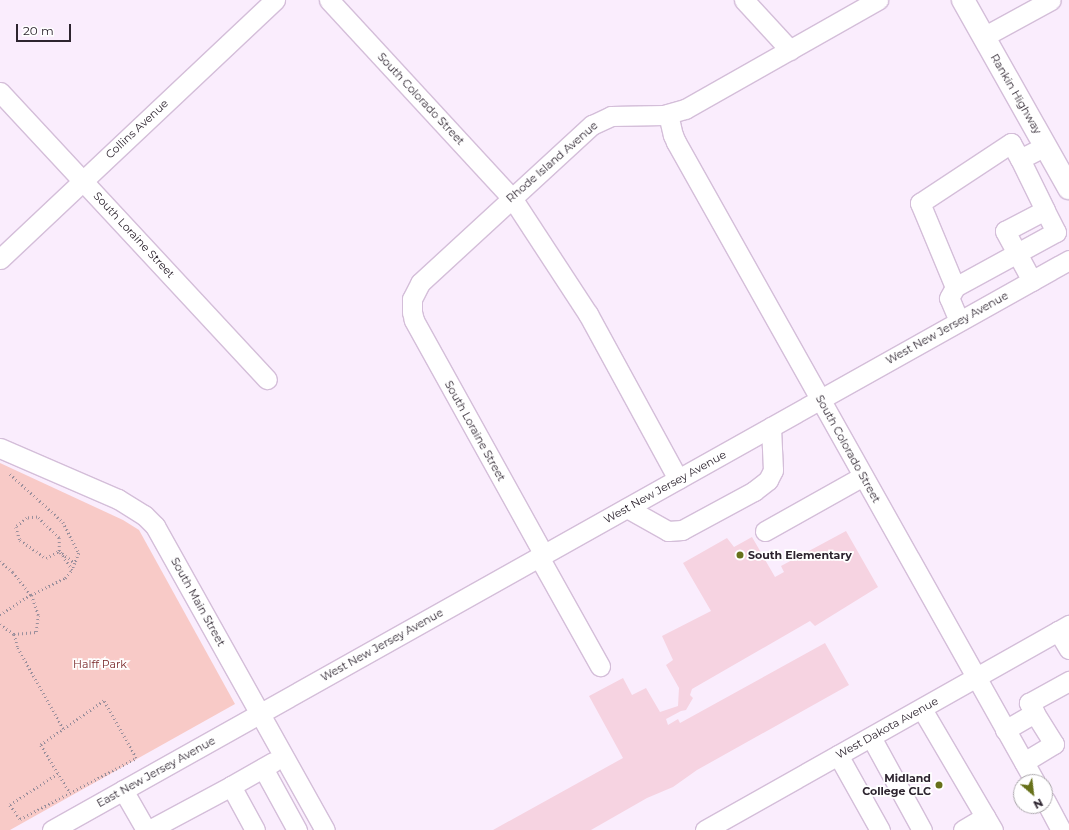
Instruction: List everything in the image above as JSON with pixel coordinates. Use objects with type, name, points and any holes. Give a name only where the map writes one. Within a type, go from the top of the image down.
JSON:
[{"type":"highway","name":"Rankin Highway","points":[[962,0],[1069,188]]},
{"type":"street","name":"Collins Avenue","points":[[0,259],[275,0]]},
{"type":"street","name":"South Colorado Street","points":[[329,0],[512,198],[588,314],[678,479]]},
{"type":"street","points":[[744,0],[790,50]]},
{"type":"street","name":"Rhode Island Avenue","points":[[411,306],[414,292],[420,283],[592,125],[601,120],[621,115],[668,114],[685,109],[878,0]]},
{"type":"street","points":[[984,37],[1051,0]]},
{"type":"street","name":"South Loraine Street","points":[[0,92],[267,379]]},
{"type":"street","name":"South Colorado Street","points":[[668,114],[676,142],[862,476],[1031,774]]},
{"type":"street","points":[[955,287],[920,203],[1011,143],[1056,232],[955,287],[949,298],[959,321]]},
{"type":"street","points":[[1020,160],[1045,146]]},
{"type":"street","points":[[1032,281],[1005,231],[1045,210]]},
{"type":"street","name":"West New Jersey Avenue","points":[[260,714],[1069,260]]},
{"type":"street","name":"South Loraine Street","points":[[411,306],[414,320],[600,666]]},
{"type":"street","points":[[627,508],[668,531],[682,530],[754,491],[768,480],[772,470],[771,427]]},
{"type":"street","name":"South Main Street","points":[[0,448],[118,499],[149,519],[160,534],[325,830]]},
{"type":"street","points":[[765,531],[862,476]]},
{"type":"street","points":[[1064,628],[1069,649]]},
{"type":"street","name":"West Dakota Avenue","points":[[705,830],[1064,628]]},
{"type":"street","points":[[1024,762],[1054,744],[1029,704],[1069,681]]},
{"type":"street","points":[[922,709],[989,824],[963,830]]},
{"type":"street","points":[[1006,730],[1035,713]]},
{"type":"street","name":"East New Jersey Avenue","points":[[52,830],[260,714]]},
{"type":"street","points":[[871,737],[922,830]]},
{"type":"street","points":[[838,755],[880,830]]},
{"type":"street","points":[[123,790],[147,830],[231,786],[283,756]]},
{"type":"street","points":[[263,768],[297,830]]},
{"type":"street","points":[[231,786],[255,830]]},
{"type":"street","points":[[1052,814],[1061,830]]},
{"type":"path","points":[[0,615],[31,594],[65,578],[72,570],[79,553],[63,522],[10,473],[5,472]]},
{"type":"path","points":[[59,551],[46,558],[20,540],[16,527],[27,518],[37,517],[60,538],[59,551],[72,570]]},
{"type":"path","points":[[59,551],[75,563]]},
{"type":"path","points":[[0,562],[13,572],[31,594],[38,614],[36,632],[14,634],[0,624]]},
{"type":"path","points":[[14,634],[17,647],[63,729]]},
{"type":"path","points":[[58,774],[10,805],[20,818],[69,791],[136,758],[104,701],[41,745],[69,791]]},
{"type":"green space","name":"Halff Park","points":[[0,463],[123,520],[139,530],[235,704],[10,830],[0,830]]},
{"type":"building","points":[[846,531],[878,587],[815,626],[810,621],[692,689],[690,695],[693,698],[686,710],[666,719],[668,725],[678,719],[680,723],[825,643],[849,685],[697,770],[673,787],[647,798],[591,830],[493,830],[623,758],[589,696],[623,678],[632,695],[646,688],[660,712],[678,706],[679,688],[666,665],[673,660],[662,636],[711,611],[683,563],[727,538],[734,547],[752,537],[775,577],[784,572],[781,566]]},
{"type":"place","name":"South Elementary","points":[[740,555]]},
{"type":"place","name":"Midland College CLC","points":[[939,785]]}]
